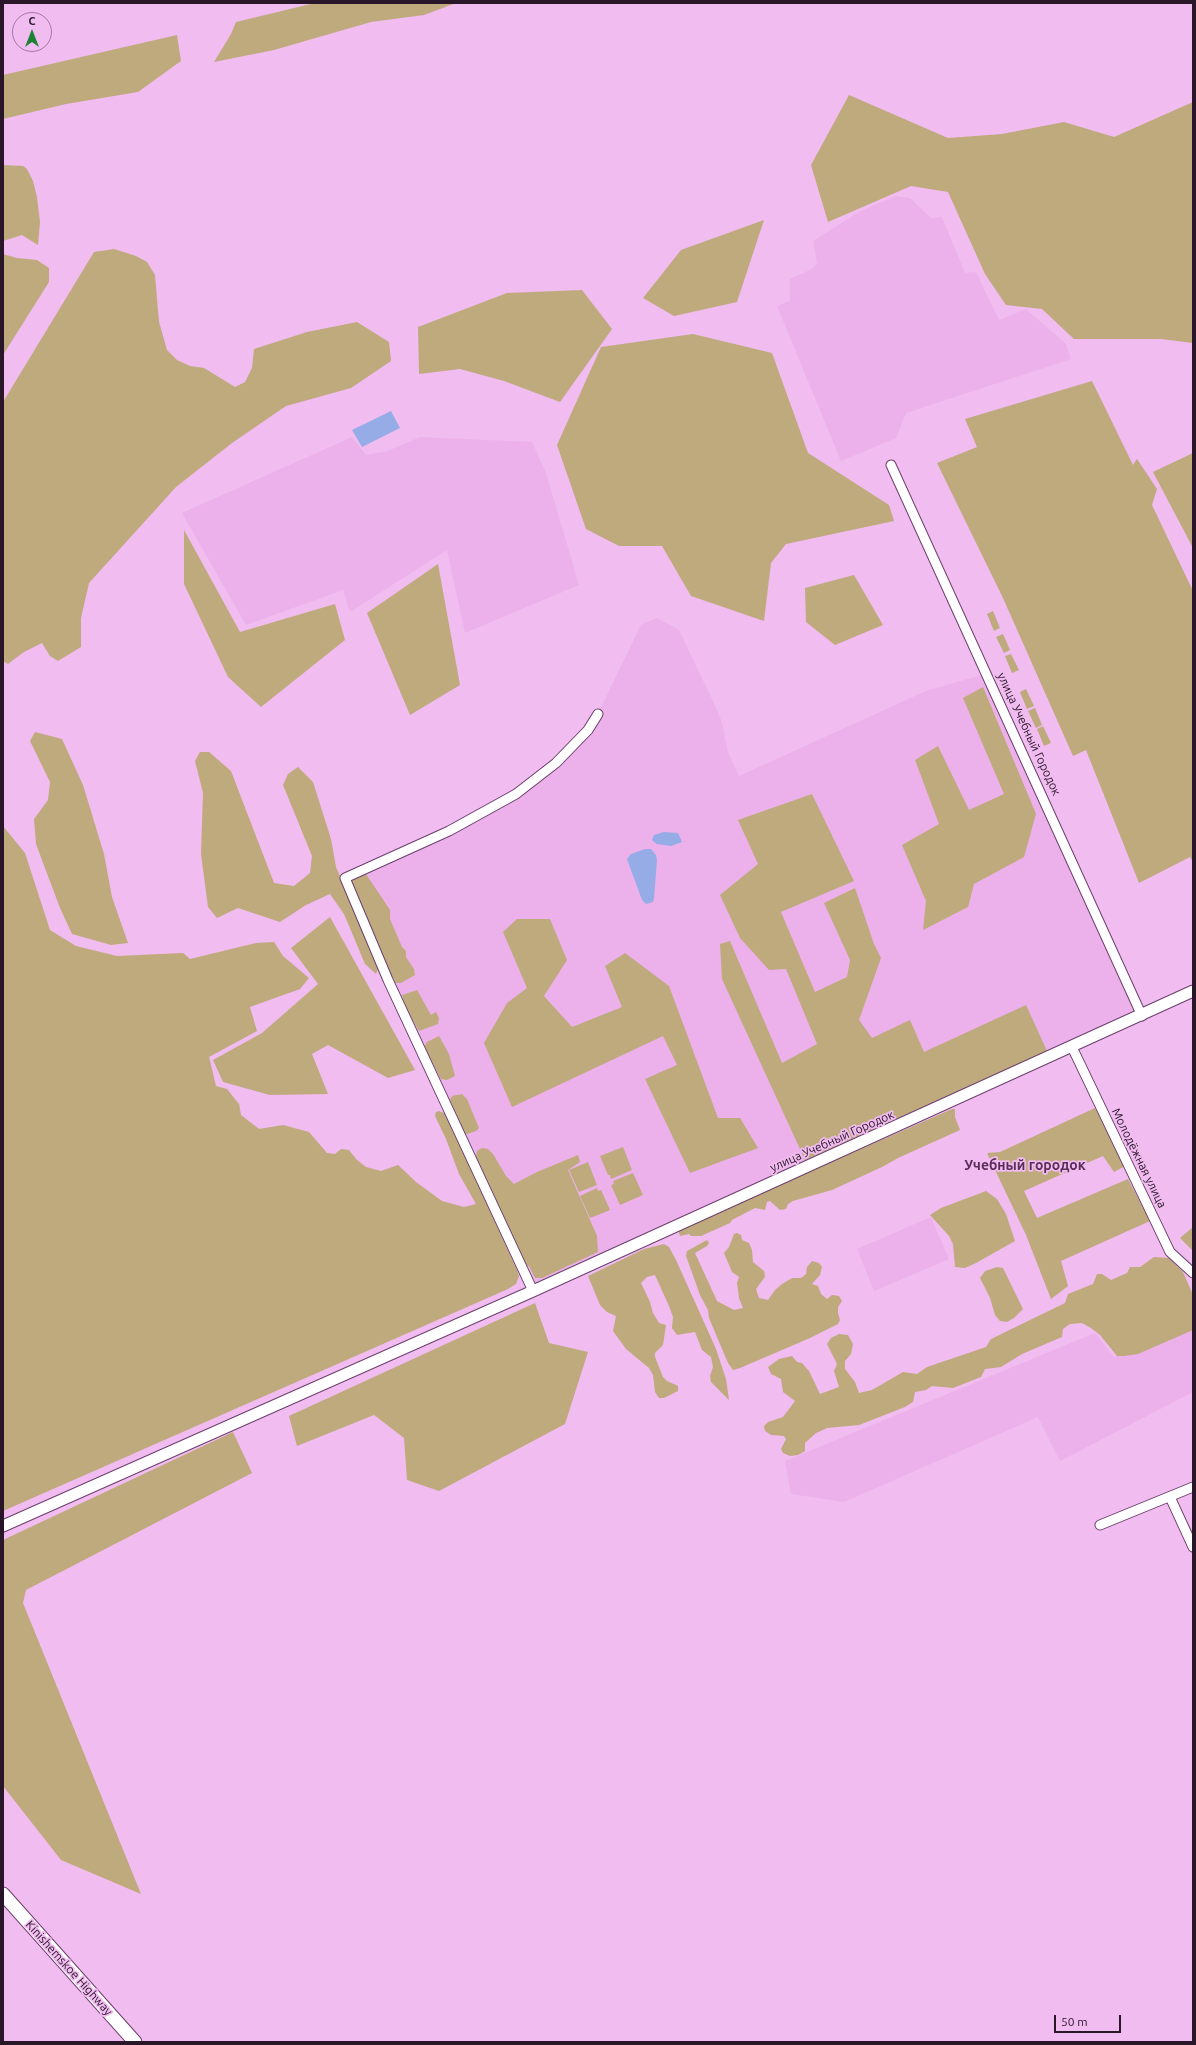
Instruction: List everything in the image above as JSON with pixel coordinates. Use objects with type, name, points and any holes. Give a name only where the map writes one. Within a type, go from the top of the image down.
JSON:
[{"type":"main road","name":"Kinishemskoe Highway","points":[[3,1894],[135,2042]]},
{"type":"street","name":"улица Учебный Городок","points":[[891,465],[1142,1016]]},
{"type":"street","points":[[534,1291],[388,980],[345,878],[449,831],[516,794],[556,763],[588,730],[598,714]]},
{"type":"street","name":"улица Учебный Городок","points":[[3,1526],[534,1291],[1142,1016],[1193,991]]},
{"type":"street","name":"Молодёжная улица","points":[[1072,1047],[1170,1252],[1193,1273]]},
{"type":"street","points":[[1100,1525],[1193,1487]]},
{"type":"street","points":[[1170,1497],[1193,1547]]},
{"type":"shaded area","points":[[315,3],[456,3],[424,15],[371,22],[274,50],[214,62],[231,34],[236,22]]},
{"type":"shaded area","points":[[177,35],[181,61],[138,92],[66,104],[3,119],[3,75]]},
{"type":"shaded area","points":[[849,95],[948,138],[1002,134],[1064,122],[1114,137],[1193,102],[1193,343],[1161,339],[1074,339],[1042,309],[1006,305],[985,274],[948,192],[911,186],[828,222],[811,165]]},
{"type":"shaded area","points":[[3,165],[23,166],[27,169],[33,181],[37,197],[40,222],[38,245],[22,235],[3,241]]},
{"type":"shaded area","points":[[895,196],[910,198],[931,218],[942,217],[965,273],[976,272],[999,320],[1026,309],[1066,344],[1071,359],[906,413],[896,438],[841,461],[777,306],[790,301],[790,279],[812,269],[817,263],[813,241],[859,212]]},
{"type":"shaded area","points":[[764,220],[737,302],[674,316],[643,298],[681,250]]},
{"type":"shaded area","points":[[114,249],[136,256],[147,262],[155,275],[159,322],[167,350],[177,360],[190,366],[204,368],[235,387],[245,382],[252,368],[254,349],[307,332],[357,322],[389,342],[391,361],[351,388],[286,406],[232,443],[176,487],[89,583],[81,618],[81,647],[58,661],[50,656],[42,643],[24,652],[8,664],[3,661],[3,402],[94,252]]},
{"type":"shaded area","points":[[3,254],[17,258],[37,260],[49,268],[49,282],[3,355]]},
{"type":"shaded area","points":[[582,290],[612,329],[560,402],[504,381],[460,369],[419,374],[418,327],[507,293]]},
{"type":"shaded area","points":[[693,334],[772,353],[808,453],[889,505],[894,521],[786,544],[771,563],[764,621],[691,596],[662,546],[619,546],[586,529],[557,445],[601,347]]},
{"type":"shaded area","points":[[1092,381],[1133,465],[1137,459],[1157,489],[1152,505],[1193,591],[1193,862],[1190,857],[1139,883],[1086,750],[1073,756],[1003,598],[937,463],[977,447],[965,419]]},
{"type":"shaded area","points":[[352,437],[366,455],[388,451],[420,437],[532,442],[546,473],[579,585],[465,633],[447,550],[350,612],[343,590],[246,625],[182,513]]},
{"type":"shaded area","points":[[1193,453],[1193,548],[1153,472]]},
{"type":"shaded area","points":[[184,530],[240,632],[335,604],[345,640],[261,707],[228,677],[184,584]]},
{"type":"shaded area","points":[[438,564],[460,685],[410,715],[367,613]]},
{"type":"shaded area","points":[[854,575],[883,625],[835,645],[806,622],[805,588]]},
{"type":"shaded area","points":[[993,611],[1000,628],[994,631],[987,614]]},
{"type":"shaded area","points":[[657,618],[679,630],[718,712],[722,723],[728,752],[739,776],[926,691],[982,675],[1140,1015],[534,1290],[347,879],[522,792],[589,732],[641,625]]},
{"type":"shaded area","points":[[1003,634],[1010,650],[1004,653],[996,637]]},
{"type":"shaded area","points":[[1011,654],[1019,670],[1012,673],[1005,656]]},
{"type":"shaded area","points":[[983,687],[1036,814],[1024,857],[974,884],[968,907],[923,930],[926,901],[902,845],[939,824],[915,760],[938,746],[969,810],[1004,794],[963,698]]},
{"type":"shaded area","points":[[1026,689],[1034,706],[1027,709],[1020,692]]},
{"type":"shaded area","points":[[1035,708],[1042,725],[1036,728],[1028,711]]},
{"type":"shaded area","points":[[1043,726],[1051,743],[1044,746],[1037,729]]},
{"type":"shaded area","points":[[35,732],[62,739],[83,785],[104,854],[112,897],[128,943],[111,945],[72,934],[60,908],[36,844],[34,819],[48,800],[50,782],[30,741]]},
{"type":"shaded area","points":[[200,752],[209,752],[231,771],[274,883],[294,886],[310,873],[312,856],[283,785],[288,774],[298,767],[313,782],[331,839],[336,867],[379,967],[376,974],[365,964],[344,914],[330,894],[306,905],[280,922],[238,908],[217,918],[208,907],[201,854],[203,793],[195,761]]},
{"type":"shaded area","points":[[812,794],[854,881],[781,912],[815,992],[847,977],[850,960],[824,903],[855,888],[874,944],[881,958],[859,1020],[872,1038],[910,1020],[924,1052],[1026,1005],[1047,1051],[805,1160],[722,979],[720,944],[730,941],[782,1063],[817,1044],[786,969],[769,970],[740,938],[720,895],[758,864],[738,820]]},
{"type":"shaded area","points":[[3,826],[25,853],[50,930],[76,946],[117,956],[183,953],[190,959],[256,943],[274,942],[283,956],[309,978],[300,989],[250,1007],[257,1031],[209,1057],[216,1086],[227,1089],[239,1104],[241,1115],[259,1129],[283,1125],[309,1132],[327,1153],[335,1154],[341,1149],[349,1150],[357,1160],[366,1167],[381,1171],[398,1165],[416,1182],[442,1201],[464,1207],[476,1204],[459,1174],[446,1139],[435,1116],[436,1112],[439,1111],[446,1114],[489,1201],[495,1222],[519,1276],[516,1284],[508,1289],[3,1511]]},
{"type":"shaded area","points":[[362,873],[366,874],[390,910],[390,919],[402,947],[406,951],[406,957],[414,969],[415,975],[401,983],[395,983],[351,883],[352,879]]},
{"type":"shaded area","points":[[330,917],[415,1070],[388,1078],[328,1045],[312,1054],[328,1094],[270,1095],[223,1082],[213,1060],[262,1033],[318,984],[291,948]]},
{"type":"shaded area","points":[[517,919],[550,919],[567,960],[544,996],[572,1027],[622,1007],[605,966],[625,953],[669,986],[718,1118],[740,1118],[758,1148],[690,1173],[645,1079],[677,1065],[663,1036],[512,1107],[484,1043],[507,1003],[527,988],[503,932]]},
{"type":"shaded area","points":[[417,990],[431,1015],[436,1012],[439,1018],[438,1024],[419,1031],[405,1007],[402,995]]},
{"type":"shaded area","points":[[439,1036],[449,1054],[455,1076],[447,1080],[441,1079],[424,1047],[427,1042]]},
{"type":"shaded area","points":[[462,1094],[467,1099],[479,1128],[476,1131],[467,1134],[465,1134],[450,1100],[452,1096]]},
{"type":"shaded area","points":[[1095,1108],[1125,1166],[1114,1172],[1103,1156],[1024,1191],[1037,1218],[1128,1179],[1150,1221],[1061,1261],[1068,1286],[1051,1299],[1026,1235],[987,1153],[1000,1152]]},
{"type":"shaded area","points":[[955,1109],[955,1117],[960,1130],[898,1158],[882,1167],[832,1190],[793,1201],[788,1204],[786,1209],[780,1210],[770,1201],[767,1202],[765,1210],[755,1208],[732,1220],[730,1223],[701,1236],[691,1236],[689,1234],[680,1236],[679,1229]]},
{"type":"shaded area","points":[[623,1147],[632,1170],[611,1179],[600,1156]]},
{"type":"shaded area","points":[[482,1148],[488,1149],[493,1154],[506,1176],[514,1184],[537,1172],[578,1155],[580,1162],[568,1170],[597,1236],[598,1252],[542,1278],[535,1278],[529,1266],[524,1265],[476,1156],[477,1151]]},
{"type":"shaded area","points":[[588,1162],[597,1185],[579,1192],[569,1170]]},
{"type":"shaded area","points":[[633,1173],[643,1195],[620,1205],[611,1185],[614,1184],[613,1181]]},
{"type":"shaded area","points":[[597,1188],[598,1191],[601,1190],[610,1210],[590,1218],[580,1196]]},
{"type":"shaded area","points":[[986,1191],[997,1199],[1006,1214],[1015,1241],[965,1268],[955,1267],[953,1244],[949,1236],[930,1215],[941,1208]]},
{"type":"shaded area","points":[[931,1217],[949,1259],[874,1291],[857,1249]]},
{"type":"shaded area","points":[[1193,1227],[1193,1251],[1180,1238]]},
{"type":"shaded area","points":[[737,1233],[741,1235],[742,1240],[749,1243],[752,1250],[753,1262],[764,1271],[765,1277],[756,1289],[759,1298],[768,1300],[775,1290],[782,1284],[792,1278],[801,1278],[806,1274],[807,1267],[812,1261],[819,1263],[822,1267],[820,1275],[812,1284],[818,1286],[821,1294],[827,1299],[832,1295],[839,1296],[842,1301],[838,1307],[840,1320],[838,1324],[810,1338],[733,1370],[728,1363],[709,1318],[708,1310],[700,1295],[686,1256],[687,1251],[707,1240],[709,1243],[707,1246],[695,1253],[717,1301],[734,1310],[743,1308],[739,1298],[737,1283],[739,1277],[732,1272],[724,1253],[729,1247],[734,1234]]},
{"type":"shaded area","points":[[664,1244],[669,1247],[676,1260],[716,1349],[726,1379],[729,1400],[711,1382],[710,1376],[713,1367],[711,1357],[702,1350],[695,1332],[677,1335],[672,1328],[673,1317],[655,1275],[647,1277],[641,1283],[650,1302],[653,1313],[659,1323],[666,1325],[663,1345],[655,1353],[655,1357],[663,1377],[667,1381],[678,1386],[678,1391],[664,1398],[659,1398],[655,1392],[653,1375],[649,1368],[626,1349],[613,1331],[616,1316],[607,1312],[600,1305],[588,1276],[644,1249]]},
{"type":"shaded area","points":[[1154,1257],[1169,1258],[1183,1272],[1193,1295],[1193,1330],[1138,1354],[1117,1356],[1100,1335],[1091,1328],[1082,1323],[1070,1324],[1063,1329],[1062,1337],[1022,1354],[1001,1367],[985,1369],[981,1377],[953,1388],[932,1386],[926,1390],[915,1392],[913,1402],[905,1407],[859,1425],[827,1428],[816,1433],[805,1443],[805,1451],[798,1455],[790,1456],[783,1453],[781,1449],[786,1439],[784,1436],[771,1435],[765,1431],[764,1426],[768,1422],[783,1417],[795,1401],[783,1392],[781,1379],[771,1374],[768,1367],[779,1359],[792,1356],[797,1362],[802,1363],[809,1371],[820,1394],[839,1387],[834,1371],[837,1364],[827,1344],[831,1338],[839,1334],[848,1335],[853,1344],[851,1354],[845,1361],[845,1369],[855,1382],[859,1393],[872,1390],[903,1372],[917,1374],[927,1367],[986,1347],[991,1339],[1065,1303],[1068,1294],[1093,1284],[1097,1274],[1102,1274],[1111,1280],[1127,1273],[1130,1267],[1140,1267]]},
{"type":"shaded area","points":[[997,1267],[1003,1268],[1023,1309],[1014,1318],[1007,1322],[1000,1321],[995,1315],[990,1298],[980,1278],[985,1271]]},
{"type":"shaded area","points":[[535,1303],[549,1343],[588,1352],[565,1424],[439,1491],[407,1480],[404,1438],[374,1415],[297,1446],[289,1416]]},
{"type":"shaded area","points":[[1193,1328],[1193,1392],[1060,1461],[1038,1417],[844,1502],[791,1494],[785,1461],[1095,1333],[1114,1357],[1138,1351]]},
{"type":"shaded area","points":[[233,1432],[252,1473],[26,1590],[23,1603],[141,1894],[61,1860],[3,1786],[3,1540]]},
{"type":"water","points":[[391,411],[400,428],[362,447],[352,430]]},
{"type":"water","points":[[664,832],[678,833],[682,842],[671,846],[657,844],[652,840],[654,835]]},
{"type":"water","points":[[645,849],[651,849],[656,855],[657,860],[653,902],[646,904],[642,900],[627,859],[631,854]]},
{"type":"district","name":"Учебный городок","points":[[1025,1165]]}]
